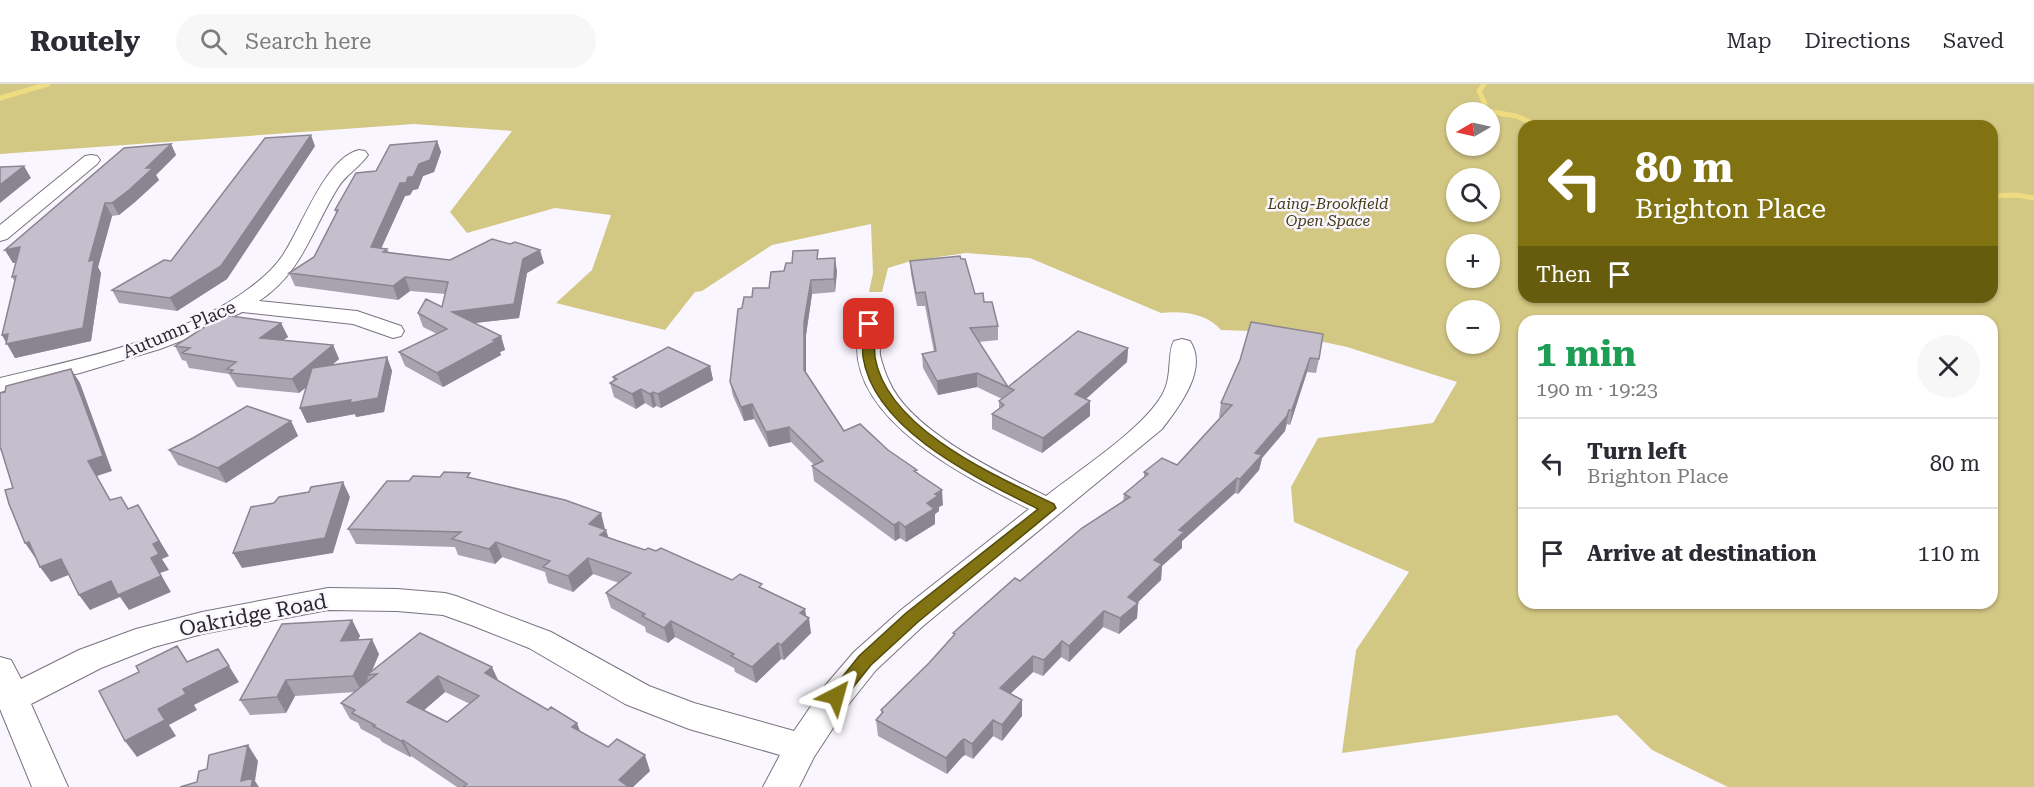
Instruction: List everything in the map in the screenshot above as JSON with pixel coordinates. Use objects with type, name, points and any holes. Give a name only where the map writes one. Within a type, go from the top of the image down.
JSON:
[{"type":"street","name":"Autumn Place","points":[[0,385],[127,352],[211,319],[237,305],[269,283],[285,267],[336,176],[359,155]]},
{"type":"street","points":[[0,235],[91,160]]},
{"type":"street","points":[[237,305],[357,318],[393,331]]},
{"type":"street","points":[[869,324],[869,357],[878,381],[891,404],[908,423],[938,446],[982,474],[1049,508]]},
{"type":"street","points":[[780,787],[802,747],[836,696],[865,661],[912,618],[1153,424],[1175,396],[1185,369],[1182,346]]},
{"type":"street","name":"Oakridge Road","points":[[6,683],[90,659],[147,637],[202,623],[328,598],[397,600],[446,604],[482,617],[540,640],[637,695],[689,715],[802,747]]},
{"type":"street","points":[[6,683],[50,787]]},
{"type":"green space","name":"Laing-Brookfield Open Space","points":[[0,84],[2034,84],[2034,787],[1728,787],[1652,750],[1617,715],[1342,753],[1356,650],[1409,572],[1294,522],[1291,487],[1318,438],[1433,423],[1457,382],[1347,347],[1278,332],[1221,330],[1208,320],[1193,314],[1161,313],[1030,258],[966,253],[911,261],[888,268],[882,292],[869,292],[873,273],[871,224],[772,245],[702,291],[695,292],[665,330],[556,303],[592,270],[611,215],[555,208],[467,233],[450,212],[512,131],[414,124],[0,154]]},
{"type":"building","points":[[311,135],[221,266],[170,298],[112,290],[164,260],[171,261],[265,138]]},
{"type":"building","points":[[437,141],[430,160],[419,164],[413,177],[408,177],[406,183],[400,183],[371,247],[387,249],[383,252],[450,260],[492,239],[510,244],[515,242],[540,250],[523,259],[514,304],[452,312],[501,336],[493,340],[496,341],[437,373],[399,352],[447,329],[418,313],[426,299],[442,307],[448,282],[405,277],[393,286],[289,273],[314,257],[338,210],[335,210],[356,173],[376,171],[390,145]]},
{"type":"building","points":[[171,144],[146,168],[153,168],[129,190],[112,203],[105,203],[89,261],[94,260],[83,328],[6,344],[8,334],[2,335],[16,276],[12,277],[20,247],[5,250],[124,148]]},
{"type":"building","points":[[24,166],[0,185],[0,167]]},
{"type":"building","points":[[818,250],[817,259],[835,258],[834,279],[811,280],[804,322],[804,370],[844,431],[860,424],[888,450],[917,470],[914,471],[942,490],[935,494],[938,496],[927,503],[934,509],[905,527],[899,522],[894,525],[812,466],[823,461],[789,427],[766,432],[752,404],[741,407],[730,382],[738,309],[742,308],[744,297],[752,297],[753,288],[769,288],[771,272],[784,271],[786,263],[792,263],[793,251]]},
{"type":"building","points":[[960,256],[961,259],[965,259],[975,294],[983,293],[984,302],[992,302],[998,326],[970,328],[1008,387],[1078,331],[1128,348],[1075,394],[1090,401],[1043,438],[992,414],[1004,405],[999,401],[1014,390],[977,373],[937,381],[922,354],[936,351],[925,292],[916,293],[910,261]]},
{"type":"building","points":[[223,315],[281,323],[260,338],[333,345],[292,379],[230,373],[233,370],[227,369],[236,362],[182,353],[190,348],[175,346]]},
{"type":"building","points":[[1251,322],[1323,334],[1319,359],[1310,358],[1292,410],[1289,410],[1287,416],[1255,453],[1262,455],[1240,479],[1237,478],[1179,530],[1184,532],[1154,560],[1162,564],[1128,597],[1138,603],[1120,618],[1104,611],[1069,646],[1062,641],[1044,660],[1033,656],[1000,688],[1022,700],[1002,725],[993,720],[972,744],[964,739],[946,758],[876,720],[883,712],[881,710],[929,663],[955,634],[953,633],[1015,578],[1020,581],[1082,528],[1130,497],[1124,494],[1148,474],[1144,472],[1162,458],[1177,465],[1232,405],[1221,403],[1240,360]]},
{"type":"building","points":[[668,347],[710,366],[658,394],[653,392],[650,394],[641,389],[632,394],[610,383],[617,379],[613,377]]},
{"type":"building","points":[[387,357],[378,398],[300,408],[312,368]]},
{"type":"building","points":[[71,369],[103,456],[88,461],[110,500],[121,497],[128,509],[138,505],[159,541],[153,544],[159,554],[151,558],[161,576],[118,595],[111,581],[79,595],[61,559],[40,567],[29,542],[25,543],[5,490],[13,488],[0,449],[0,393],[5,392],[6,386]]},
{"type":"building","points":[[247,406],[291,421],[218,468],[169,450],[193,438]]},
{"type":"building","points":[[444,472],[470,473],[467,477],[565,500],[601,513],[589,524],[606,530],[600,535],[645,550],[648,548],[656,551],[661,548],[732,580],[740,574],[762,584],[759,587],[805,609],[800,613],[809,618],[781,645],[778,643],[752,667],[731,656],[734,654],[671,621],[664,628],[642,616],[645,614],[606,593],[631,573],[588,558],[568,576],[543,567],[550,561],[496,542],[489,549],[452,539],[461,532],[348,529],[387,481],[409,481],[413,476],[440,477]]},
{"type":"building","points":[[343,482],[325,538],[233,553],[251,507],[274,503],[279,497],[309,492],[311,487]]},
{"type":"building","points":[[352,620],[341,641],[372,639],[353,676],[286,680],[277,697],[240,700],[282,624]]},
{"type":"building","points":[[420,633],[492,667],[485,673],[548,710],[551,707],[577,723],[572,727],[608,747],[617,739],[645,755],[619,780],[629,787],[463,787],[467,784],[403,740],[401,741],[352,713],[355,710],[341,703],[377,674],[367,675]],"holes":[[[438,676],[479,696],[447,722],[407,702]]]},
{"type":"building","points":[[177,646],[187,662],[218,649],[229,666],[183,689],[186,694],[158,709],[165,720],[125,741],[99,691],[139,672],[136,666]]},
{"type":"building","points":[[248,745],[241,781],[253,778],[251,787],[180,787],[197,782],[199,771],[207,769],[209,755]]},
{"type":"waterway","points":[[0,98],[48,84]]},
{"type":"waterway","points":[[1484,84],[1479,91],[1485,104],[1481,110],[1516,116],[1525,120]]},
{"type":"waterway","points":[[1998,196],[2016,195],[2034,198]]},
{"type":"route","points":[[836,696],[865,661],[912,618],[1049,508],[982,474],[938,446],[908,423],[891,404],[878,381],[869,357],[869,324]]}]
